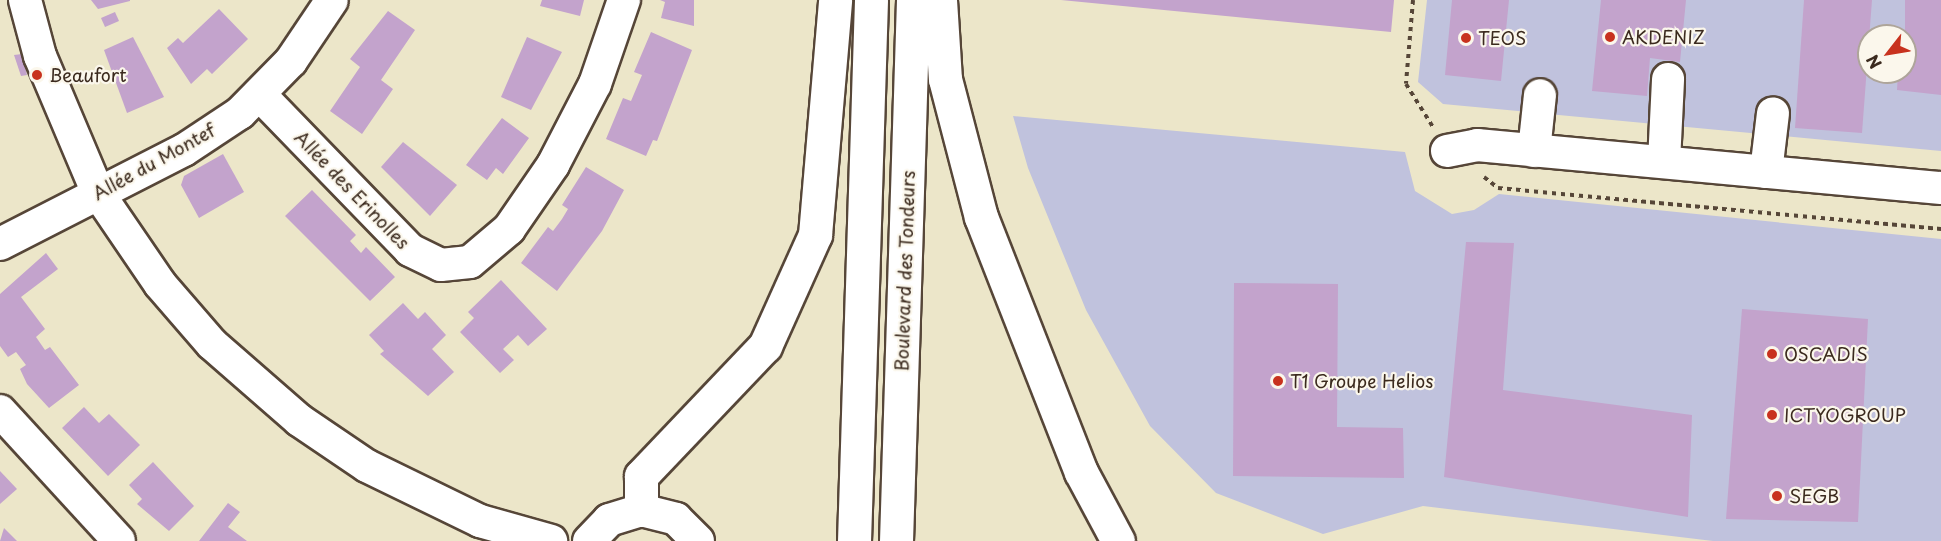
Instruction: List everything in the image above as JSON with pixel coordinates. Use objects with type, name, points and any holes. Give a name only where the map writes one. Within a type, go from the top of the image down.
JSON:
[{"type":"highway","points":[[642,510],[641,476],[765,346],[815,235],[835,0]]},
{"type":"highway","points":[[854,541],[871,0]]},
{"type":"highway","name":"Boulevard des Tondeurs","points":[[896,541],[914,0]]},
{"type":"highway","points":[[940,0],[945,79],[981,217],[1081,472],[1118,541]]},
{"type":"street","points":[[25,0],[40,56],[98,193],[184,314],[299,420],[423,495],[480,521],[551,541]]},
{"type":"street","name":"Allée du Montef","points":[[0,244],[184,150],[260,95],[332,0]]},
{"type":"street","name":"Allée des Erinolles","points":[[260,95],[410,250],[441,264],[470,262],[509,229],[548,173],[595,84],[624,0]]},
{"type":"street","points":[[1664,162],[1668,79]]},
{"type":"street","points":[[1534,150],[1540,95]]},
{"type":"street","points":[[1766,172],[1773,113]]},
{"type":"street","points":[[1448,151],[1477,145],[1941,188]]},
{"type":"street","points":[[0,411],[115,540]]},
{"type":"street","points":[[589,541],[609,520],[642,510],[676,519],[698,541]]},
{"type":"path","points":[[1413,0],[1406,84],[1448,151],[1498,188],[1941,229]]},
{"type":"shaded area","points":[[1427,0],[1941,0],[1941,151],[1443,104],[1418,82]]},
{"type":"shaded area","points":[[1013,116],[1405,152],[1415,191],[1452,214],[1474,210],[1499,194],[1941,239],[1941,541],[1713,541],[1423,506],[1323,534],[1216,493],[1150,426],[1086,310],[1028,168]]},
{"type":"building","points":[[91,0],[130,0],[130,1],[98,9]]},
{"type":"building","points":[[542,0],[584,0],[580,16],[540,6]]},
{"type":"building","points":[[660,0],[694,0],[694,26],[661,18],[665,2]]},
{"type":"building","points":[[1061,0],[1394,0],[1391,32]]},
{"type":"building","points":[[1452,0],[1509,0],[1501,81],[1445,75]]},
{"type":"building","points":[[1601,0],[1686,0],[1680,62],[1650,58],[1647,96],[1592,91]]},
{"type":"building","points":[[1804,0],[1872,0],[1870,24],[1857,24],[1857,84],[1866,84],[1862,133],[1795,128]]},
{"type":"building","points":[[1905,0],[1941,0],[1941,95],[1897,90],[1897,84],[1917,84],[1917,24],[1905,24]]},
{"type":"building","points":[[219,9],[248,39],[212,74],[207,69],[191,84],[167,48],[178,38],[183,43]]},
{"type":"building","points":[[388,11],[415,30],[381,80],[393,89],[362,134],[330,111],[360,67],[350,59]]},
{"type":"building","points":[[115,12],[119,21],[105,27],[101,18]]},
{"type":"building","points":[[651,32],[692,50],[657,141],[653,140],[646,156],[606,139],[623,98],[631,101],[642,75],[634,72]]},
{"type":"building","points":[[133,37],[164,97],[127,113],[104,50]]},
{"type":"building","points":[[527,37],[562,52],[531,110],[501,97]]},
{"type":"building","points":[[22,54],[27,75],[21,76],[14,55]]},
{"type":"building","points":[[502,118],[529,138],[503,174],[496,168],[487,180],[466,165]]},
{"type":"building","points":[[403,142],[457,185],[430,216],[381,167]]},
{"type":"building","points":[[223,154],[244,192],[199,218],[181,185],[184,176]]},
{"type":"building","points":[[586,167],[624,190],[602,231],[557,291],[521,263],[548,227],[553,231],[562,219],[568,209],[562,205]]},
{"type":"building","points":[[312,190],[356,235],[350,241],[361,253],[366,247],[395,277],[370,301],[285,216]]},
{"type":"building","points":[[1466,242],[1514,243],[1503,390],[1692,415],[1688,517],[1444,477]]},
{"type":"building","points":[[46,253],[58,269],[21,297],[45,329],[36,337],[45,350],[50,347],[79,385],[49,408],[27,384],[20,369],[26,365],[16,352],[8,357],[0,346],[0,294]]},
{"type":"building","points":[[501,280],[547,329],[528,346],[518,335],[503,349],[514,360],[500,373],[460,332],[474,318],[468,312]]},
{"type":"building","points":[[1234,283],[1338,284],[1337,427],[1403,428],[1404,478],[1233,476]]},
{"type":"building","points":[[403,303],[418,319],[425,312],[446,335],[432,349],[454,372],[428,396],[380,354],[384,351],[369,335]]},
{"type":"building","points":[[1742,309],[1868,319],[1858,522],[1726,519]]},
{"type":"building","points":[[84,407],[99,423],[109,414],[140,445],[108,476],[62,428]]},
{"type":"building","points":[[153,462],[194,506],[169,531],[137,504],[142,499],[129,485]]},
{"type":"building","points":[[0,471],[17,489],[0,504]]},
{"type":"building","points":[[228,503],[240,512],[228,527],[247,541],[199,541]]},
{"type":"building","points":[[4,528],[17,541],[0,541]]},
{"type":"place","name":"AKDENIZ","points":[[1610,37]]},
{"type":"place","name":"TEOS","points":[[1466,38]]},
{"type":"place","name":"Beaufort","points":[[37,75]]},
{"type":"place","name":"OSCADIS","points":[[1772,354]]},
{"type":"place","name":"T1 Groupe Helios","points":[[1278,381]]},
{"type":"place","name":"ICTYOGROUP","points":[[1772,415]]},
{"type":"place","name":"SEGB","points":[[1777,496]]}]
